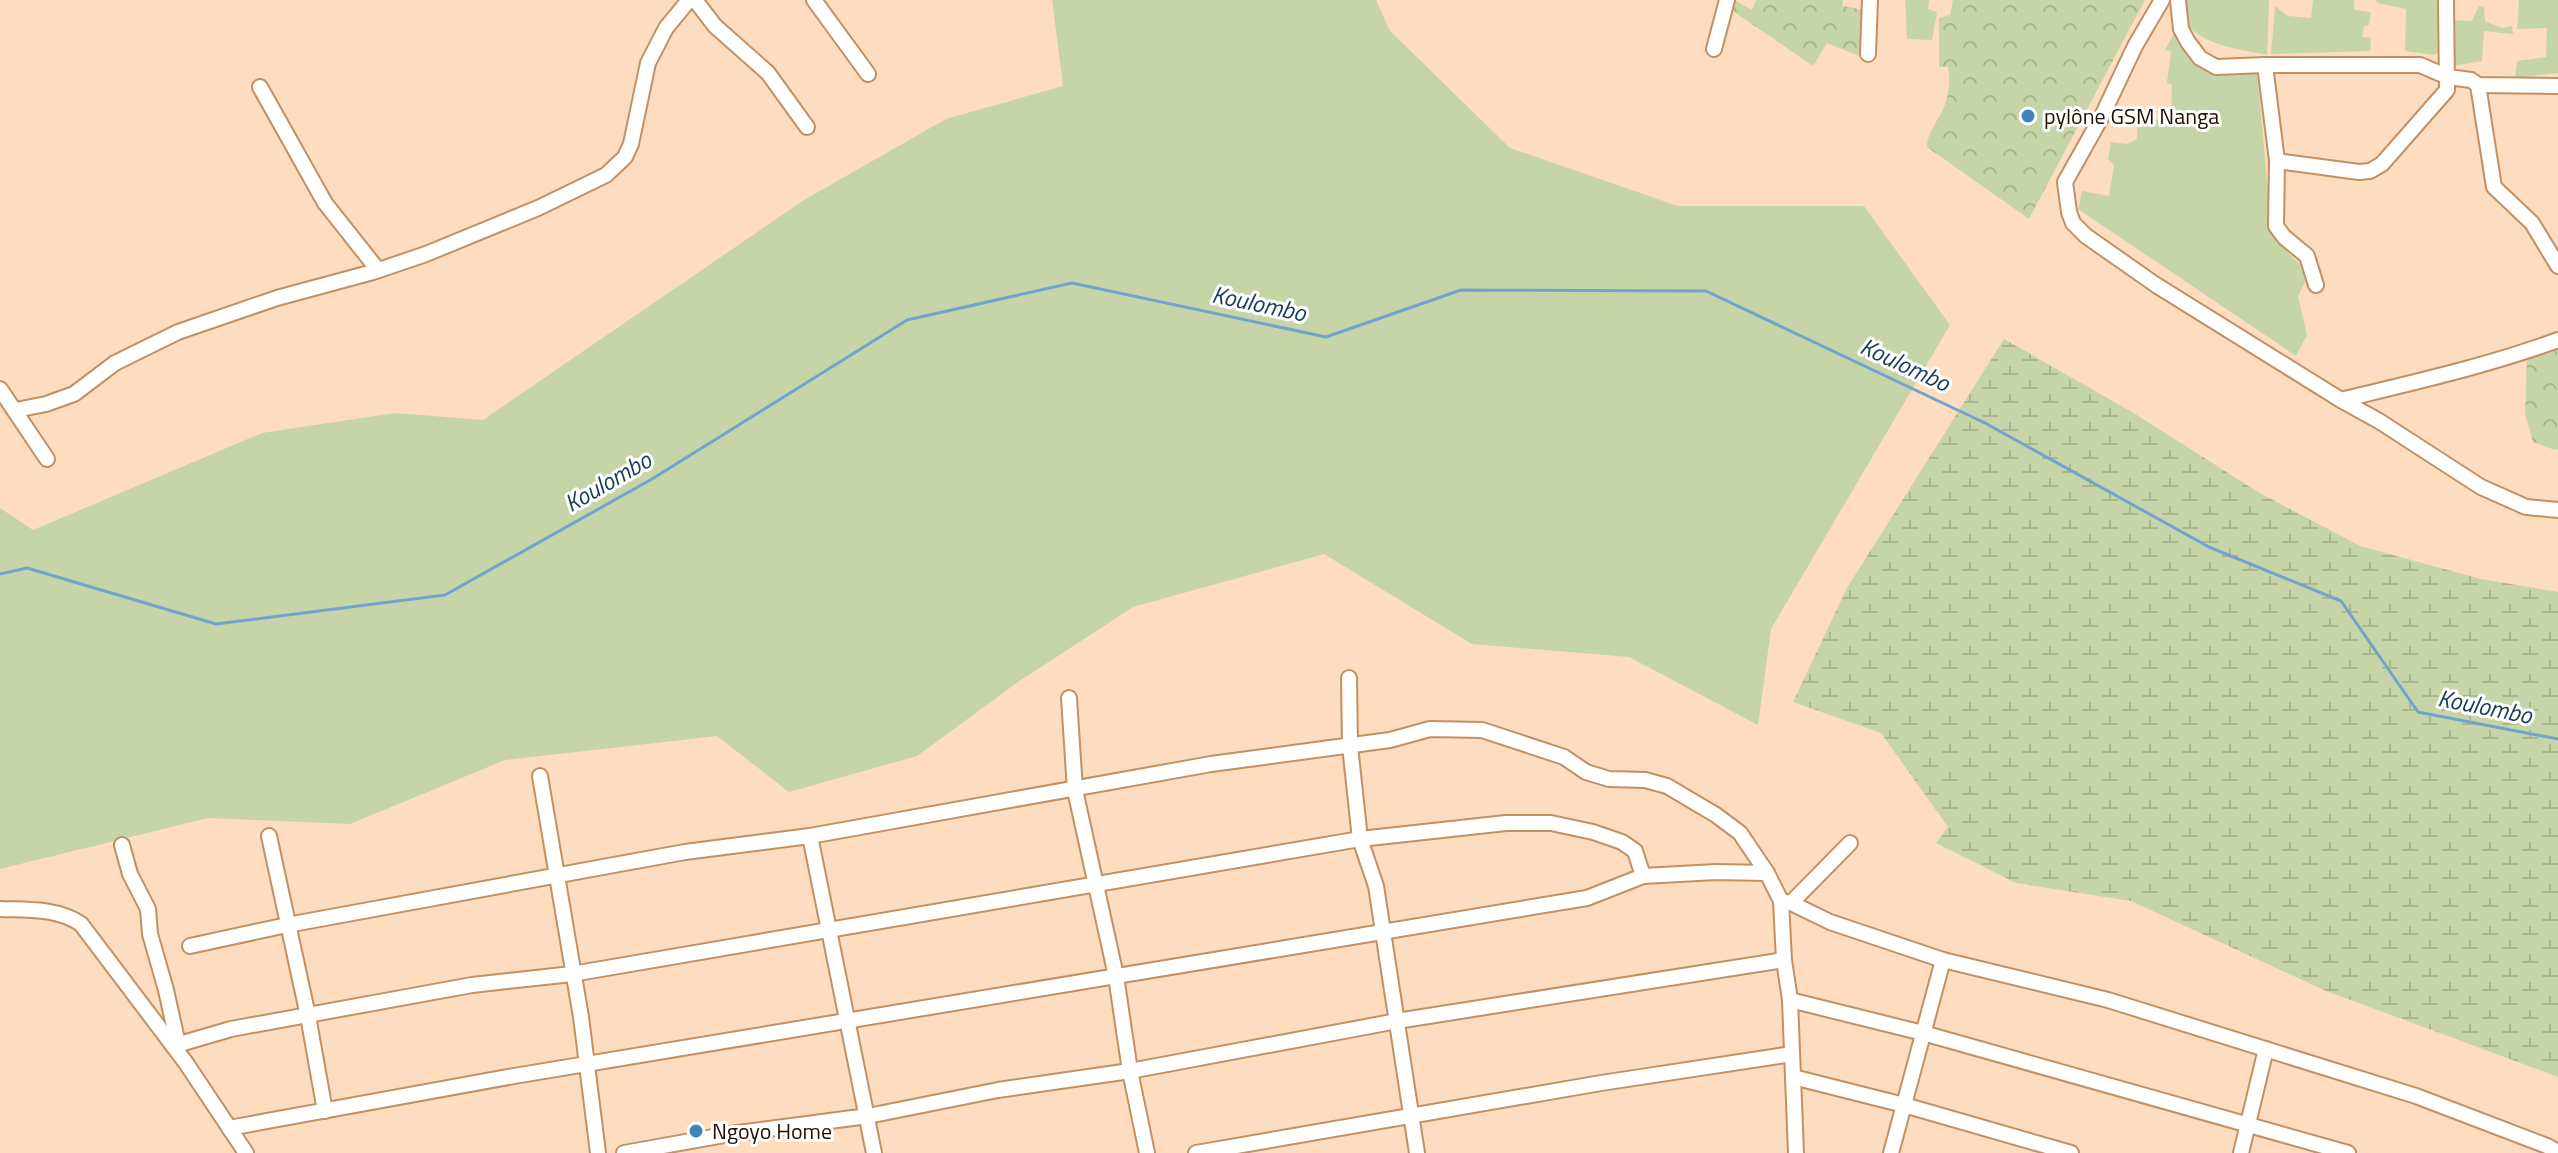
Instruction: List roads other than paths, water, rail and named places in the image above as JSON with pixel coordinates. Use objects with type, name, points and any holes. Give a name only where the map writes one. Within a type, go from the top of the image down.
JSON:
[{"type":"street","points":[[16,410],[74,394],[115,363],[202,323],[378,270],[466,239],[606,175],[616,167],[631,144],[648,63],[666,28],[692,0],[715,26],[768,73],[807,127]]},
{"type":"street","points":[[814,0],[868,74]]},
{"type":"street","points":[[1714,49],[1727,0]]},
{"type":"street","points":[[1868,54],[1870,0]]},
{"type":"street","points":[[2162,0],[2065,182],[2073,223],[2086,236],[2156,285],[2507,501],[2526,507],[2558,510]]},
{"type":"street","points":[[2178,0],[2181,29],[2200,58],[2216,67],[2420,65],[2448,53]]},
{"type":"street","points":[[2277,161],[2359,172],[2376,169],[2444,96],[2448,77],[2446,0]]},
{"type":"street","points":[[2265,65],[2277,161],[2276,226],[2307,256],[2316,285]]},
{"type":"street","points":[[2420,65],[2448,77],[2471,80],[2478,85],[2558,86]]},
{"type":"street","points":[[2478,85],[2494,187],[2532,223],[2558,266]]},
{"type":"street","points":[[260,87],[325,203],[378,270]]},
{"type":"street","points":[[2341,400],[2433,380],[2558,340]]},
{"type":"street","points":[[0,389],[47,459]]},
{"type":"street","points":[[1349,678],[1350,746],[1360,839],[1376,886],[1417,1153]]},
{"type":"street","points":[[1069,698],[1075,790],[1116,976],[1130,1071],[1147,1153]]},
{"type":"street","points":[[190,946],[287,925],[685,852],[810,836],[1211,764],[1390,740],[1430,729],[1482,730],[1564,757],[1586,772],[1609,779],[1645,780],[1667,786],[1740,833],[1786,902],[1830,922],[1943,960],[2108,1000],[2416,1096],[2558,1152]]},
{"type":"street","points":[[540,776],[588,1065],[598,1153]]},
{"type":"street","points":[[176,1045],[231,1029],[472,985],[572,974],[1360,839],[1506,823],[1551,823],[1622,842],[1635,851],[1643,876]]},
{"type":"street","points":[[269,836],[325,1111]]},
{"type":"street","points":[[810,836],[874,1153]]},
{"type":"street","points":[[1796,1153],[1790,1000],[1784,960],[1786,902],[1850,843]]},
{"type":"street","points":[[122,845],[130,874],[148,909],[150,934],[166,990],[176,1045]]},
{"type":"street","points":[[229,1128],[514,1076],[1587,898],[1643,876],[1767,873]]},
{"type":"street","points":[[0,909],[50,911],[81,924],[176,1045],[246,1153]]},
{"type":"street","points":[[624,1153],[730,1134],[868,1116],[985,1092],[1130,1071],[1397,1021],[1784,960]]},
{"type":"street","points":[[1891,1153],[1943,960]]},
{"type":"street","points":[[1790,1000],[1923,1033],[2348,1153]]},
{"type":"street","points":[[2241,1153],[2266,1049]]},
{"type":"street","points":[[1196,1153],[1601,1083],[1792,1054]]},
{"type":"street","points":[[1793,1077],[2071,1153]]},
{"type":"waterway","name":"Koulombo","points":[[0,574],[27,568],[216,624],[445,595],[652,479],[907,320],[1072,283],[1326,337],[1461,290],[1706,291],[1985,423],[2209,547],[2341,601],[2418,712],[2558,739]]},
{"type":"place","name":"pylône GSM Nanga","points":[[2028,116]]},
{"type":"place","name":"Ngoyo Home","points":[[696,1131]]}]
